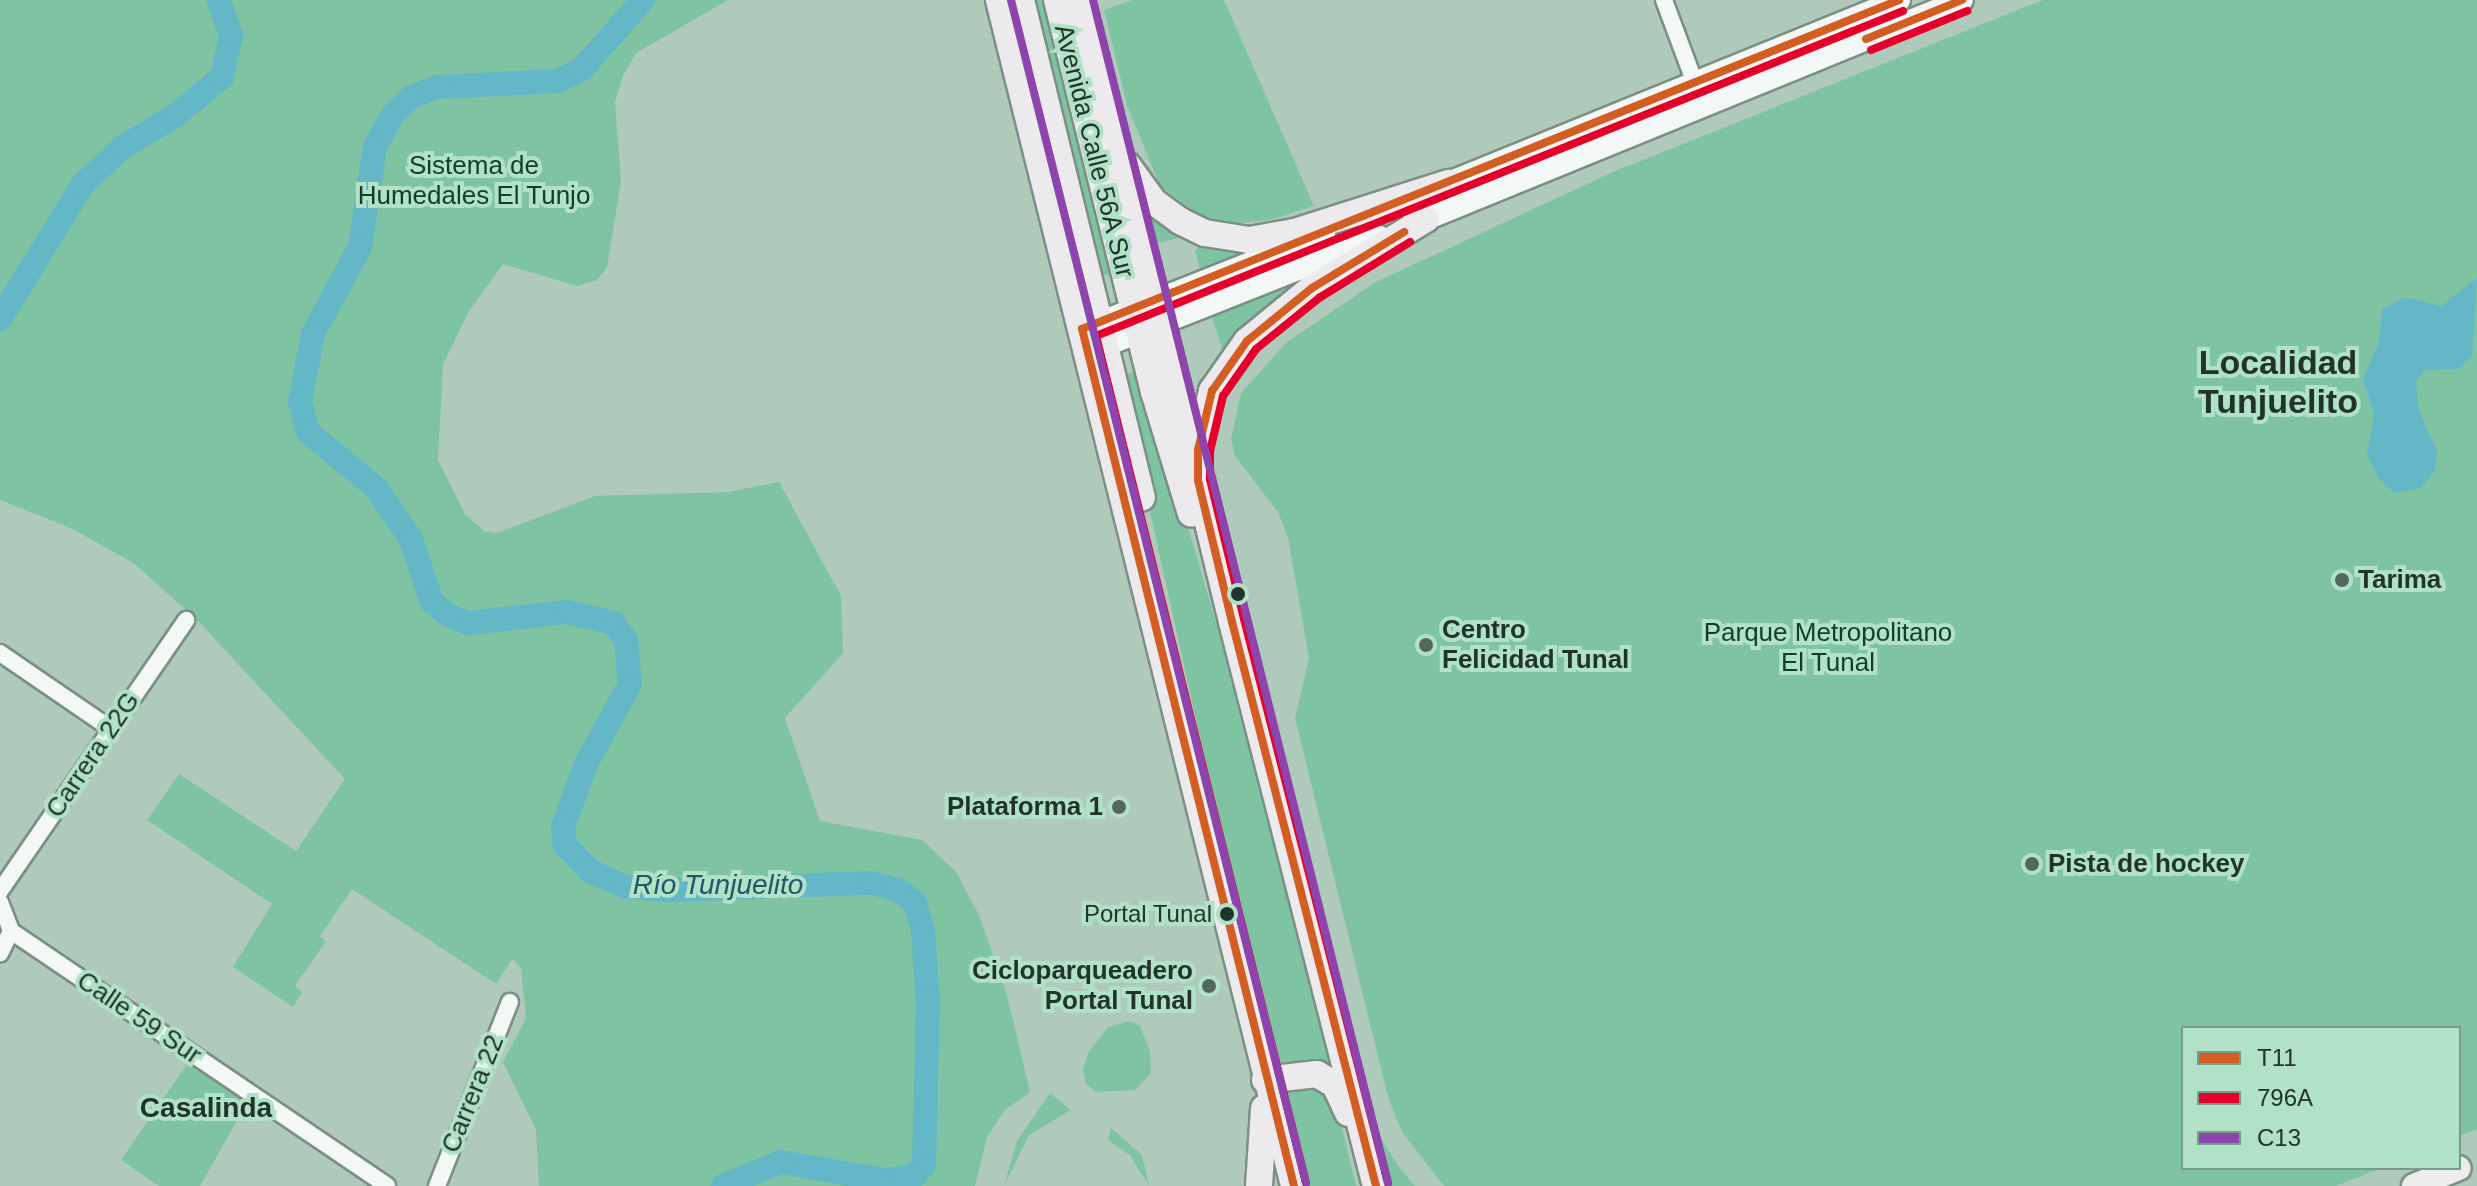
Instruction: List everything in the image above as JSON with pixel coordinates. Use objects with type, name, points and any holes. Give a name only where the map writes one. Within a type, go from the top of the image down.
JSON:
[{"type":"highway","points":[[999,0],[1094,337],[1265,1080],[1294,1186]]},
{"type":"highway","name":"Avenida Calle 56A Sur","points":[[1057,0],[1147,317]]},
{"type":"highway","name":"Avenida Calle 56A Sur","points":[[1081,0],[1116,139],[1181,486],[1232,622]]},
{"type":"highway","name":"Avenida Calle 56A Sur","points":[[1020,6],[1094,337]]},
{"type":"highway","points":[[1116,139],[1154,202],[1180,221],[1226,238],[1284,235],[1449,183]]},
{"type":"highway","points":[[1198,480],[1205,406],[1234,356],[1278,312],[1426,219]]},
{"type":"highway","points":[[1147,317],[1198,480],[1373,1174]]},
{"type":"highway","points":[[1265,1080],[1306,1073],[1327,1078],[1373,1174]]},
{"type":"highway","points":[[1259,1186],[1265,1080]]},
{"type":"main road","points":[[1147,317],[1449,183],[1899,0]]},
{"type":"main road","points":[[1094,337],[1426,219],[1962,0]]},
{"type":"main road","points":[[2414,1186],[2454,1170]]},
{"type":"street","points":[[1664,0],[1703,105]]},
{"type":"street","name":"Carrera 22G","points":[[0,891],[186,620]]},
{"type":"street","points":[[0,653],[111,729]]},
{"type":"street","points":[[0,902],[11,931],[0,954]]},
{"type":"street","name":"Calle 59 Sur","points":[[11,931],[387,1186]]},
{"type":"street","name":"Carrera 22","points":[[437,1186],[510,1002]]},
{"type":"green space","name":"Sistema de Humedales El Tunjo","points":[[0,0],[728,0],[636,53],[622,78],[615,103],[621,182],[607,267],[597,280],[577,286],[503,264],[469,311],[443,365],[438,460],[465,514],[484,531],[497,533],[595,496],[727,492],[779,482],[841,596],[843,653],[785,718],[820,821],[922,840],[956,872],[979,915],[1007,995],[1030,1092],[1004,1111],[987,1137],[975,1186],[539,1186],[536,1130],[503,1062],[526,1018],[521,968],[512,959],[496,984],[352,889],[320,936],[326,941],[295,986],[302,992],[293,1007],[233,967],[272,904],[147,820],[179,774],[296,851],[345,779],[199,622],[135,564],[71,528],[0,500]]},
{"type":"green space","points":[[1030,0],[1051,0],[1117,272],[1102,276]]},
{"type":"green space","points":[[1132,0],[1224,0],[1314,206],[1273,219],[1233,224],[1201,216],[1160,186],[1127,105],[1104,10]]},
{"type":"green space","name":"Parque Metropolitano El Tunal","points":[[2043,0],[2477,0],[2477,1129],[2461,1135],[2461,1026],[2181,1026],[2181,1170],[2376,1170],[2336,1186],[1444,1186],[1402,1132],[1388,1097],[1295,718],[1309,658],[1288,538],[1278,512],[1235,456],[1231,439],[1241,393],[1287,342],[1376,282],[1613,172]]},
{"type":"green space","points":[[1135,189],[1182,231],[1178,238],[1150,245]]},
{"type":"green space","points":[[1205,240],[1275,244],[1201,272],[1195,251]]},
{"type":"green space","points":[[1336,263],[1224,353],[1211,315]]},
{"type":"green space","points":[[1142,370],[1284,855],[1335,1074],[1274,1072],[1143,480],[1123,375]]},
{"type":"green space","points":[[1130,1021],[1140,1026],[1150,1051],[1151,1073],[1135,1090],[1096,1092],[1086,1084],[1083,1070],[1088,1053],[1108,1027]]},
{"type":"green space","points":[[188,1063],[247,1103],[200,1186],[159,1186],[121,1160]]},
{"type":"green space","points":[[1305,1078],[1335,1098],[1356,1186],[1304,1186],[1276,1085]]},
{"type":"green space","points":[[1050,1093],[1071,1110],[1029,1135],[1004,1186],[1017,1141]]},
{"type":"green space","points":[[1111,1128],[1142,1155],[1149,1186],[1130,1155],[1108,1140]]},
{"type":"green space","points":[[1374,1128],[1399,1167],[1415,1186],[1392,1186]]},
{"type":"water","points":[[2477,278],[2472,356],[2458,369],[2425,370],[2416,381],[2419,410],[2437,452],[2435,471],[2420,488],[2395,493],[2379,479],[2367,455],[2374,414],[2363,379],[2379,342],[2382,310],[2404,297],[2441,306]]},
{"type":"waterway","name":"Río Tunjuelito","points":[[0,319],[83,184],[123,147],[175,116],[222,77],[231,35],[218,0]]},
{"type":"waterway","name":"Río Tunjuelito","points":[[643,0],[582,69],[557,81],[438,87],[411,97],[391,117],[375,147],[360,247],[313,334],[300,401],[308,432],[376,488],[411,539],[432,602],[449,616],[469,623],[566,612],[614,623],[626,641],[630,684],[586,764],[563,827],[565,845],[590,871],[626,887],[668,890],[872,883],[898,890],[915,903],[923,931],[928,1002],[924,1165],[914,1176],[884,1180],[781,1162],[723,1186]]},
{"type":"transit line","name":"C13","points":[[1011,0],[1306,1183]]},
{"type":"transit line","name":"C13","points":[[1093,0],[1388,1183]]},
{"type":"transit line","name":"T11","points":[[1294,1186],[1082,329],[1899,0]]},
{"type":"transit line","name":"T11","points":[[1866,39],[1962,0]]},
{"type":"transit line","name":"796A","points":[[1306,1183],[1096,336],[1903,11]]},
{"type":"transit line","name":"796A","points":[[1871,50],[1967,11]]},
{"type":"transit line","name":"T11","points":[[1376,1186],[1232,622],[1198,480],[1198,450],[1212,391],[1247,341],[1312,288],[1404,232]]},
{"type":"transit line","name":"796A","points":[[1388,1183],[1244,619],[1210,479],[1210,451],[1223,396],[1256,349],[1319,298],[1410,242]]},
{"type":"place","name":"Tarima","points":[[2342,580]]},
{"type":"place","name":"Centro Felicidad Tunal","points":[[1426,645]]},
{"type":"place","name":"Plataforma 1","points":[[1119,807]]},
{"type":"place","name":"Pista de hockey","points":[[2032,864]]},
{"type":"place","name":"Portal Tunal","points":[[1227,914]]},
{"type":"place","name":"Cicloparqueadero Portal Tunal","points":[[1209,986]]},
{"type":"district","name":"Localidad Tunjuelito","points":[[2278,382]]},
{"type":"district","name":"Casalinda","points":[[206,1108]]}]
